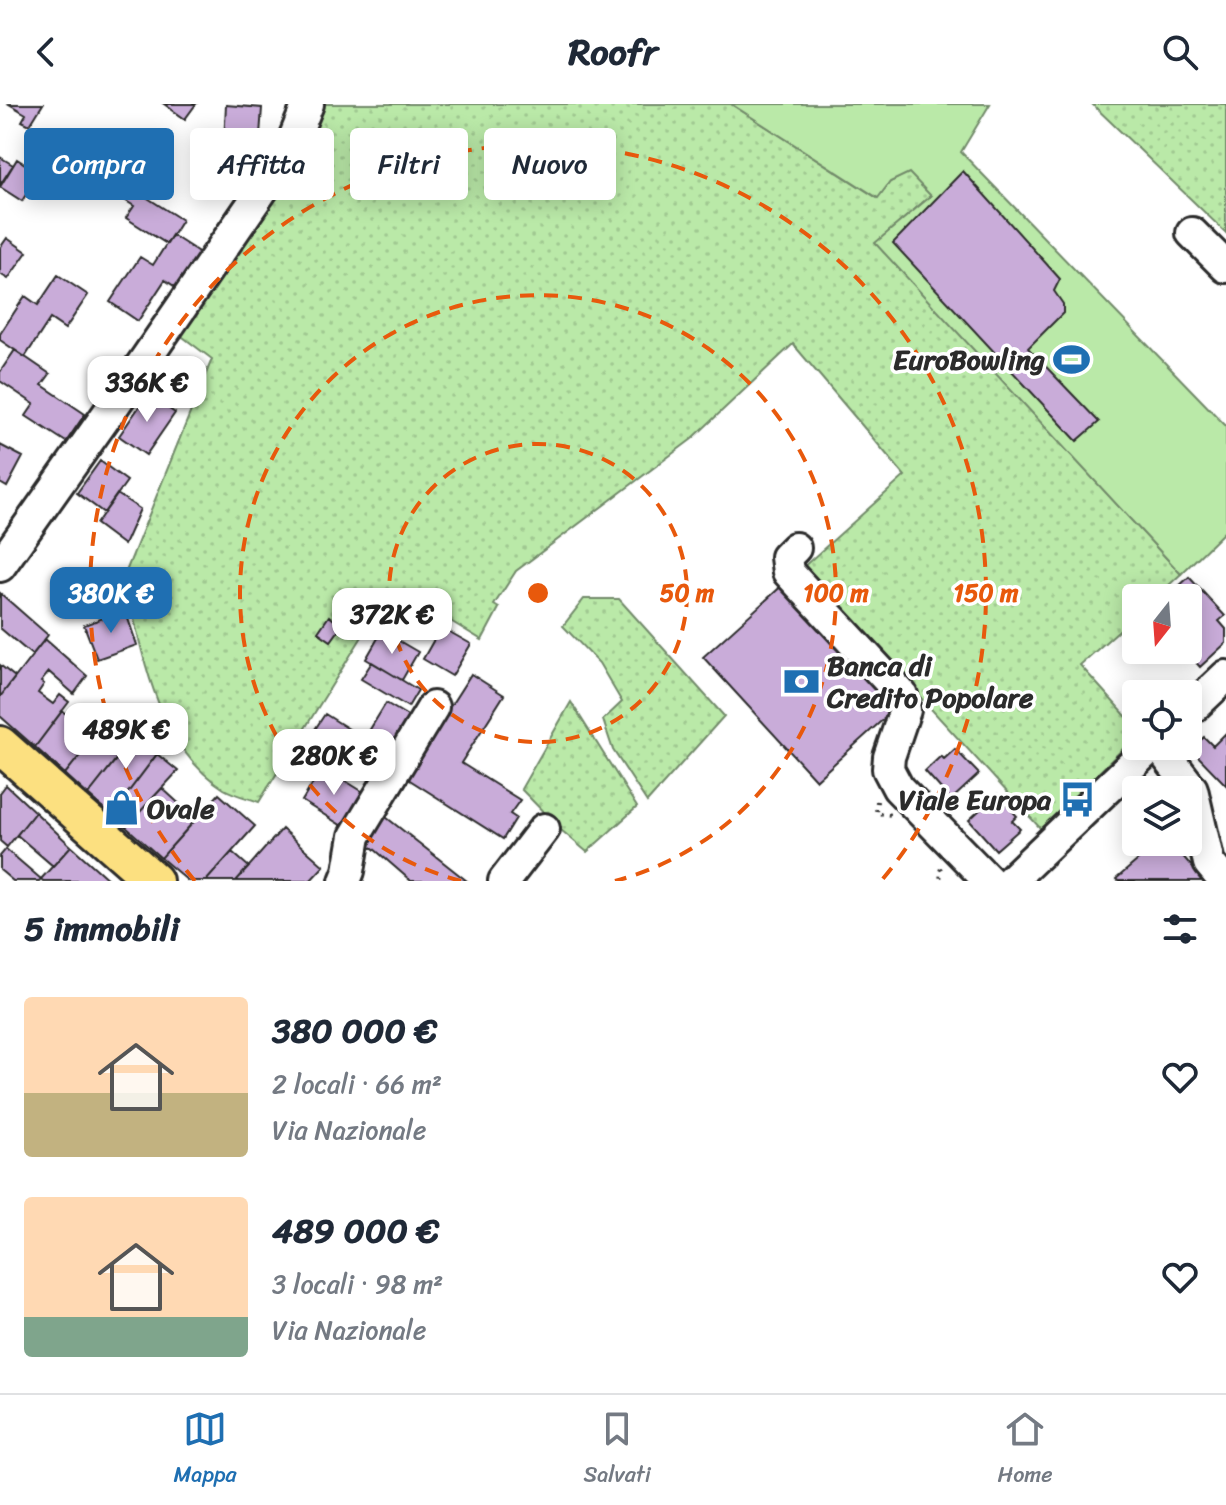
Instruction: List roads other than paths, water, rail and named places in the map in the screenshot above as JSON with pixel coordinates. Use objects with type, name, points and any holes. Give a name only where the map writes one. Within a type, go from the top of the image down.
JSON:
[{"type":"main road","points":[[0,745],[154,881]]},
{"type":"street","points":[[0,566],[289,151],[308,104]]},
{"type":"street","points":[[1192,233],[1226,267]]},
{"type":"street","points":[[795,548],[786,557],[788,572],[902,695],[905,710],[888,769],[898,788],[989,881]]},
{"type":"street","points":[[1202,699],[1226,676]]},
{"type":"street","points":[[345,881],[355,836],[433,707]]},
{"type":"street","points":[[1010,881],[1137,760]]},
{"type":"street","points":[[1170,760],[1192,789],[1209,863],[1224,881]]},
{"type":"street","points":[[504,881],[544,829]]},
{"type":"place","name":"EuroBowling","points":[[1071,359]]},
{"type":"place","name":"Banca di Credito Popolare","points":[[801,681]]},
{"type":"place","name":"Viale Europa","points":[[1077,799]]},
{"type":"place","name":"Ovale","points":[[121,808]]}]
